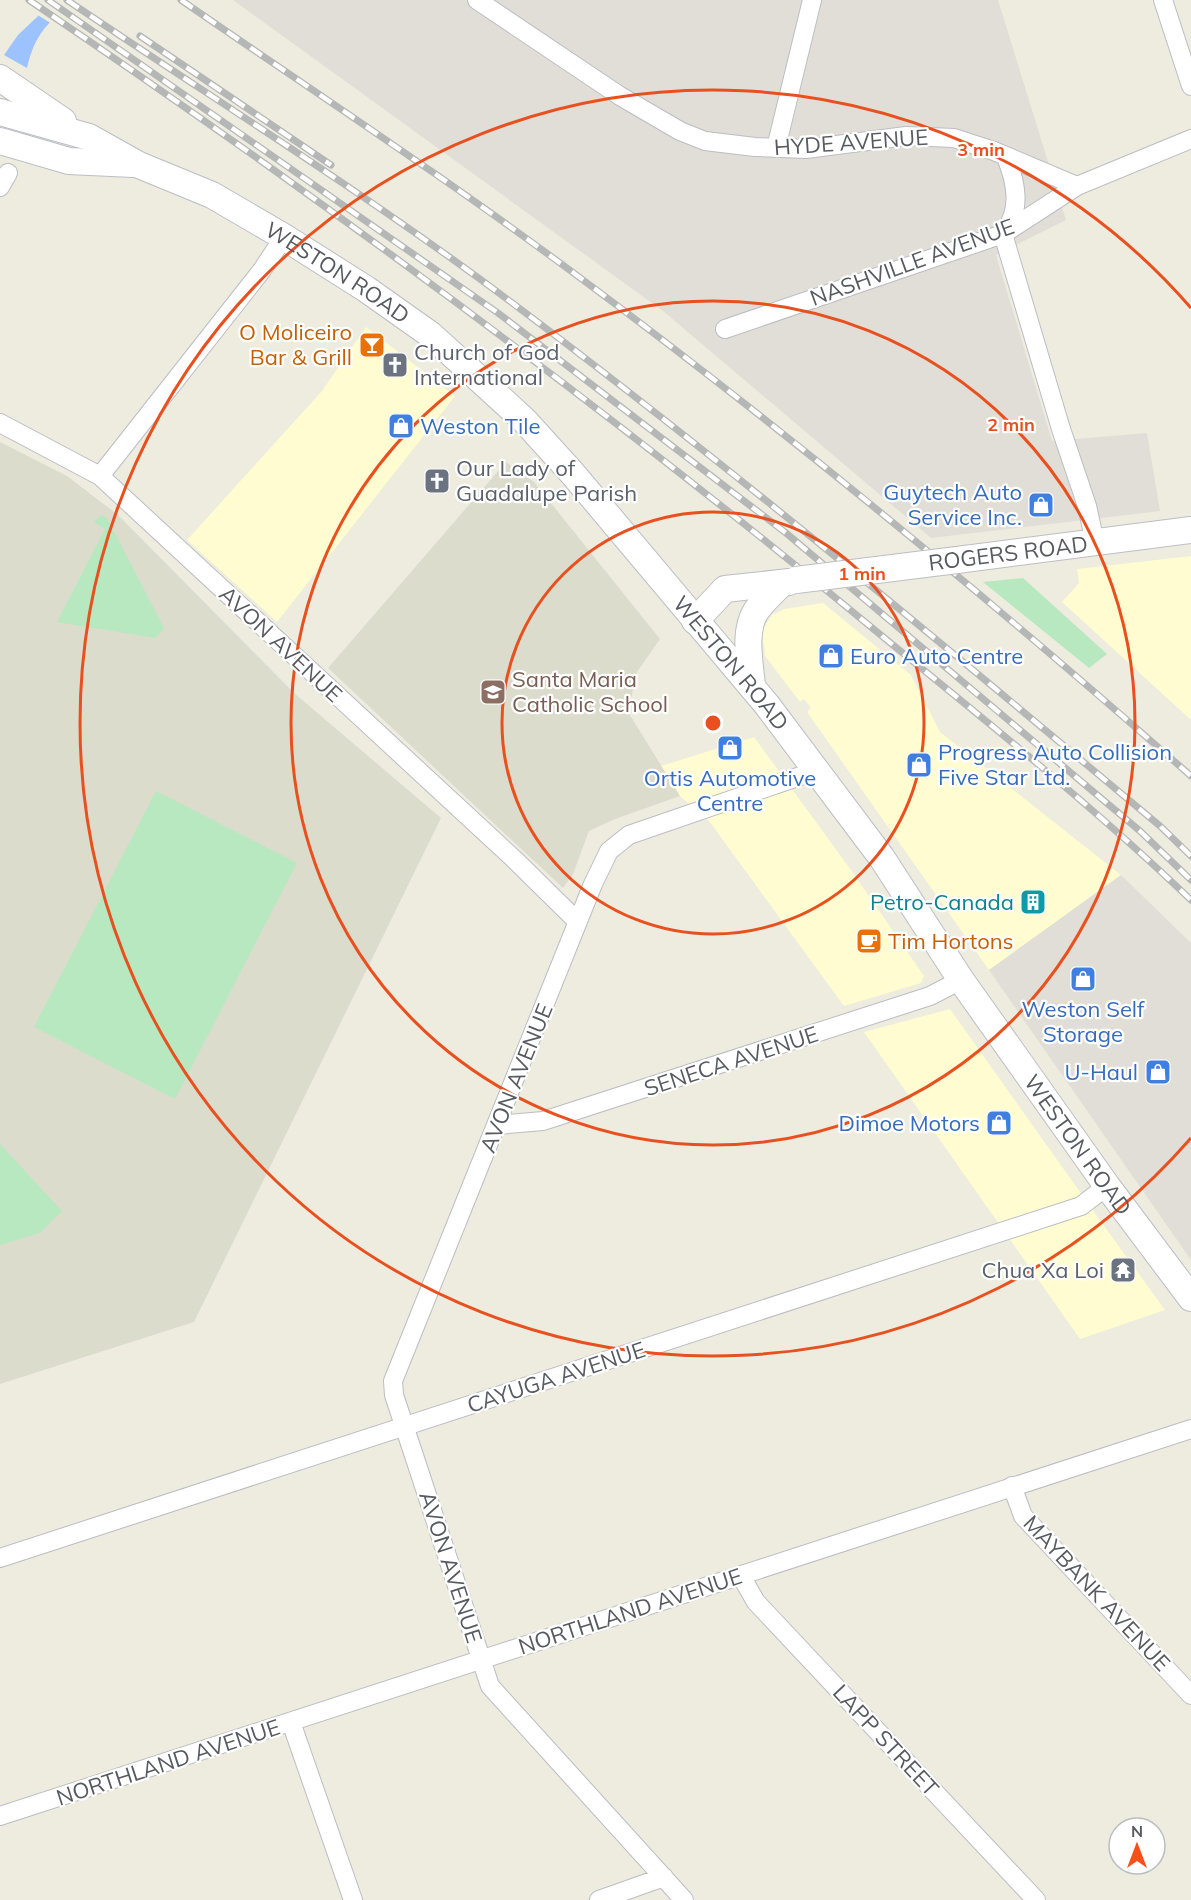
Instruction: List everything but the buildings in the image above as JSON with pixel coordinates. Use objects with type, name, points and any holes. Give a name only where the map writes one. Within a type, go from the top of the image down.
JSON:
[{"type":"main road","points":[[0,78],[89,137]]},
{"type":"main road","name":"WESTON ROAD","points":[[0,112],[89,137],[139,165],[212,195],[284,237],[366,289],[431,335],[524,420],[573,474],[752,686],[882,858],[961,980],[1107,1186],[1191,1298]]},
{"type":"main road","name":"WESTON ROAD","points":[[0,141],[69,161],[139,165]]},
{"type":"main road","name":"ROGERS ROAD","points":[[695,621],[725,589],[1191,530]]},
{"type":"main road","points":[[752,686],[749,633],[751,623],[756,610],[789,582]]},
{"type":"street","name":"HYDE AVENUE","points":[[477,0],[620,96],[680,131],[705,141],[806,149],[882,139],[934,136],[973,143],[1077,186]]},
{"type":"street","points":[[776,148],[812,0]]},
{"type":"street","points":[[1163,0],[1191,86]]},
{"type":"street","name":"NASHVILLE AVENUE","points":[[724,329],[1003,234],[1077,186],[1191,139]]},
{"type":"street","points":[[1006,157],[1014,180],[1016,200],[1013,218],[1003,234],[1061,429],[1087,506],[1095,542]]},
{"type":"street","points":[[100,476],[262,270],[284,237]]},
{"type":"street","name":"AVON AVENUE","points":[[0,423],[100,476],[578,922],[393,1381],[394,1395],[490,1686],[684,1900]]},
{"type":"street","points":[[578,922],[609,851],[629,835],[815,771]]},
{"type":"street","name":"SENECA AVENUE","points":[[497,1125],[543,1121],[930,996],[961,980]]},
{"type":"street","name":"CAYUGA AVENUE","points":[[0,1558],[1081,1206],[1107,1186]]},
{"type":"street","name":"NORTHLAND AVENUE","points":[[0,1816],[1191,1429]]},
{"type":"street","name":"MAYBANK AVENUE","points":[[1012,1486],[1023,1516],[1191,1695]]},
{"type":"street","name":"LAPP STREET","points":[[741,1576],[756,1602],[1036,1900]]},
{"type":"street","points":[[291,1722],[353,1900]]},
{"type":"street","points":[[599,1900],[664,1877]]},
{"type":"shaded area","points":[[233,0],[998,0],[1066,220],[996,255],[1052,441],[1147,433],[1160,511],[931,538],[663,311]]},
{"type":"shaded area","points":[[366,327],[455,396],[277,622],[187,540],[322,391]]},
{"type":"shaded area","points":[[0,442],[67,476],[118,515],[294,693],[441,818],[194,1322],[0,1384]]},
{"type":"shaded area","name":"Santa Maria Catholic School","points":[[506,462],[534,482],[660,639],[637,672],[628,712],[680,796],[615,819],[589,831],[573,874],[563,888],[328,668]]},
{"type":"shaded area","points":[[1191,556],[1191,720],[1062,602],[1079,583],[1077,569]]},
{"type":"shaded area","points":[[823,603],[911,675],[940,732],[1121,875],[989,970],[807,712],[811,708],[804,699],[800,702],[765,656],[762,630],[772,615],[784,609]]},
{"type":"shaded area","points":[[754,737],[851,870],[924,976],[921,983],[844,1006],[709,821],[680,796],[661,766]]},
{"type":"shaded area","points":[[1121,875],[1191,943],[1191,1260],[989,970]]},
{"type":"shaded area","points":[[950,1009],[1165,1310],[1080,1339],[864,1032]]},
{"type":"green space","points":[[101,515],[107,518],[163,626],[163,630],[155,638],[57,622],[105,529],[94,522]]},
{"type":"green space","points":[[1023,578],[1107,654],[1089,668],[983,582]]},
{"type":"green space","points":[[156,791],[297,863],[175,1099],[34,1027]]},
{"type":"green space","points":[[0,1144],[62,1211],[40,1233],[0,1245]]},
{"type":"water","points":[[55,0],[74,0],[57,15],[39,37],[27,68],[4,55],[18,35]]},
{"type":"pier","points":[[50,0],[77,0],[52,24],[36,14]]},
{"type":"railway","points":[[29,0],[356,229],[675,469],[1039,765],[1191,900]]},
{"type":"railway","points":[[48,0],[498,313],[786,533],[1140,831],[1191,880]]},
{"type":"railway","points":[[67,0],[291,148],[457,262],[594,365],[677,429],[920,626],[1160,826],[1191,856]]},
{"type":"railway","points":[[181,0],[478,204],[575,274],[733,394],[965,582],[1191,776]]},
{"type":"railway","points":[[140,36],[331,165]]},
{"type":"place","name":"O Moliceiro Bar & Grill","points":[[372,345]]},
{"type":"place","name":"Church of God International","points":[[395,365]]},
{"type":"place","name":"Weston Tile","points":[[401,426]]},
{"type":"place","name":"Our Lady of Guadalupe Parish","points":[[437,481]]},
{"type":"place","name":"Guytech Auto Service Inc.","points":[[1041,505]]},
{"type":"place","name":"Euro Auto Centre","points":[[831,656]]},
{"type":"place","name":"Santa Maria Catholic School","points":[[493,692]]},
{"type":"place","name":"Ortis Automotive Centre","points":[[730,748]]},
{"type":"place","name":"Progress Auto Collision Five Star Ltd.","points":[[919,765]]},
{"type":"place","name":"Petro-Canada","points":[[1033,902]]},
{"type":"place","name":"Tim Hortons","points":[[869,941]]},
{"type":"place","name":"Weston Self Storage","points":[[1083,979]]},
{"type":"place","name":"U-Haul","points":[[1158,1072]]},
{"type":"place","name":"Dimoe Motors","points":[[999,1123]]},
{"type":"place","name":"Chua Xa Loi","points":[[1123,1270]]}]
